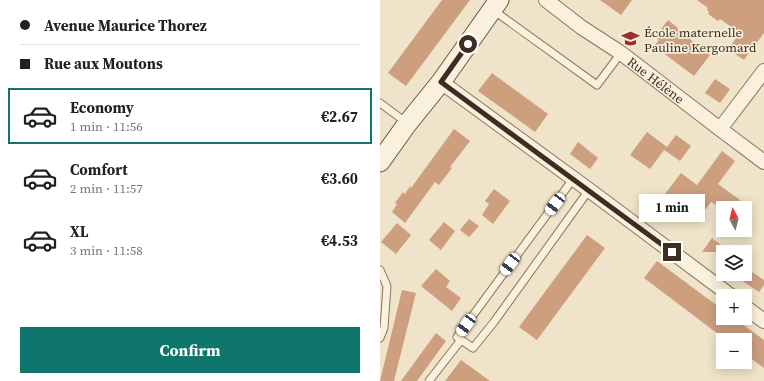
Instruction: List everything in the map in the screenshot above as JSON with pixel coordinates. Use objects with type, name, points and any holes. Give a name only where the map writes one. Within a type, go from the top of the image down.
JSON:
[{"type":"street","name":"Rue Hélène","points":[[546,0],[621,53],[720,130],[764,162]]},
{"type":"street","points":[[380,162],[407,124],[441,82],[496,5]]},
{"type":"street","points":[[720,130],[764,71]]},
{"type":"street","points":[[441,82],[722,289]]},
{"type":"street","points":[[752,312],[764,321]]},
{"type":"lane","points":[[496,5],[598,85],[621,53]]},
{"type":"lane","points":[[380,103],[407,124]]},
{"type":"lane","points":[[573,179],[457,337],[473,348],[494,322],[589,190]]},
{"type":"lane","points":[[380,270],[387,286],[384,328],[380,338]]},
{"type":"lane","points":[[429,381],[462,340]]},
{"type":"building","points":[[442,0],[470,0],[406,86],[388,73]]},
{"type":"building","points":[[600,0],[632,0],[621,15]]},
{"type":"building","points":[[697,0],[764,0],[764,33],[744,60],[728,49],[740,33],[720,19],[718,21],[708,14],[708,8]]},
{"type":"building","points":[[668,20],[710,55],[694,76],[654,46],[659,40],[655,37]]},
{"type":"building","points":[[492,73],[548,114],[535,132],[478,91]]},
{"type":"building","points":[[715,79],[730,89],[720,103],[705,93]]},
{"type":"building","points":[[454,129],[470,141],[450,167],[452,168],[439,185],[435,182],[405,223],[392,212],[397,204],[395,203],[403,192],[405,194],[410,186],[411,188]]},
{"type":"building","points":[[647,132],[667,147],[676,135],[691,146],[680,161],[664,150],[650,169],[630,155]]},
{"type":"building","points":[[578,142],[598,158],[590,169],[570,154]]},
{"type":"building","points":[[722,151],[735,161],[718,184],[740,200],[716,201],[716,205],[711,202],[697,221],[685,212],[687,210],[665,194],[681,173],[697,185]]},
{"type":"building","points":[[494,189],[510,201],[493,224],[482,215],[489,204],[485,201]]},
{"type":"building","points":[[648,195],[661,205],[653,215],[640,206]]},
{"type":"building","points":[[469,219],[479,226],[469,237],[460,230]]},
{"type":"building","points":[[444,222],[455,231],[441,250],[429,240]]},
{"type":"building","points":[[397,223],[411,235],[396,254],[381,242]]},
{"type":"building","points":[[587,235],[605,248],[537,340],[519,327]]},
{"type":"building","points":[[712,238],[721,245],[716,245],[716,252],[702,252]]},
{"type":"building","points":[[657,261],[716,305],[716,325],[744,325],[764,340],[764,368],[752,359],[752,333],[717,333],[644,278]]},
{"type":"building","points":[[436,269],[450,281],[446,287],[461,298],[452,311],[421,286]]},
{"type":"building","points":[[752,272],[764,280],[764,285],[759,292],[742,281],[752,281]]},
{"type":"building","points":[[402,290],[416,293],[394,381],[380,381]]},
{"type":"building","points":[[436,333],[446,341],[417,381],[401,381]]},
{"type":"building","points":[[461,360],[490,381],[445,381]]},
{"type":"place","name":"École maternelle Pauline Kergomard","points":[[631,39]]},
{"type":"route","points":[[468,44],[441,82],[672,252]]}]
